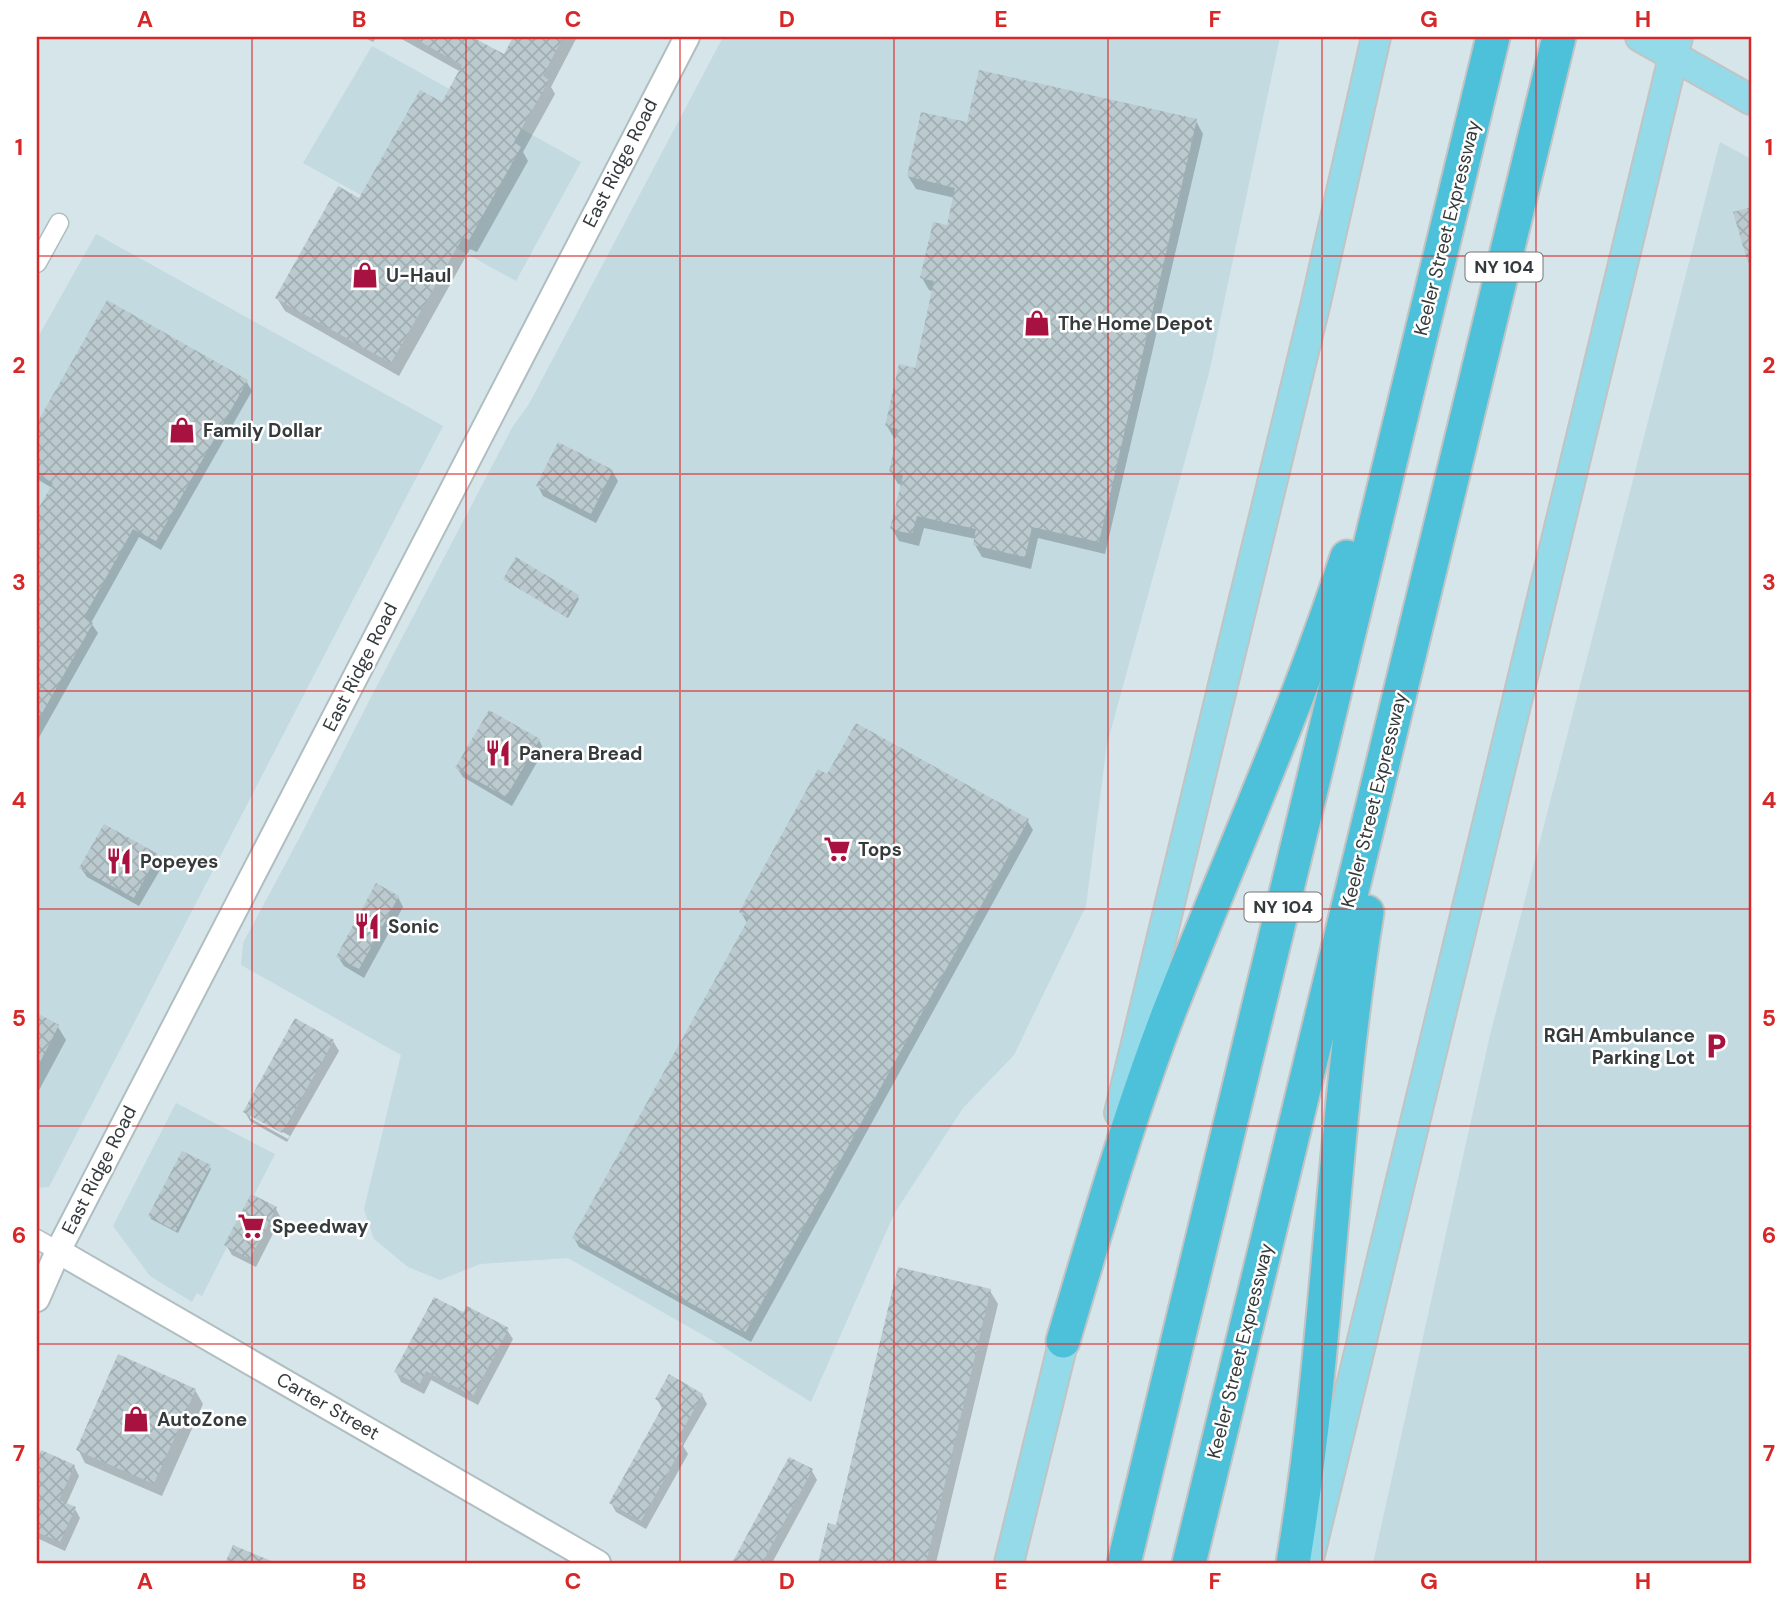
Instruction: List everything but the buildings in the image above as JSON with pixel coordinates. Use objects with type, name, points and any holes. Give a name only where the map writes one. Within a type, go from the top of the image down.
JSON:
[{"type":"highway","name":"Keeler Street Expressway","points":[[1125,1563],[1493,37]]},
{"type":"highway","name":"Keeler Street Expressway","points":[[1189,1563],[1559,37]]},
{"type":"highway","points":[[1063,1341],[1115,1167],[1151,1062],[1337,589],[1441,250]]},
{"type":"highway","points":[[1293,1563],[1310,1447],[1346,1066],[1358,972],[1394,765],[1448,496]]},
{"type":"main road","name":"East Ridge Road","points":[[37,1299],[47,1245],[687,37]]},
{"type":"main road","points":[[1009,1563],[1316,302],[1376,37]]},
{"type":"main road","points":[[1640,37],[1676,46],[1751,100]]},
{"type":"main road","points":[[1308,1563],[1676,46]]},
{"type":"main road","name":"Carter Street","points":[[47,1245],[598,1563]]},
{"type":"street","points":[[37,262],[59,223]]},
{"type":"shaded area","points":[[723,37],[1280,37],[1209,373],[1107,744],[1086,906],[1014,1055],[963,1108],[894,1214],[811,1402],[715,1342],[568,1258],[480,1264],[440,1280],[408,1267],[374,1239],[364,1209],[401,1055],[241,965],[243,943],[513,426],[529,404]]},
{"type":"shaded area","points":[[372,46],[581,162],[516,281],[303,163]]},
{"type":"shaded area","points":[[1720,142],[1751,159],[1751,1563],[1373,1563],[1490,1035]]},
{"type":"shaded area","points":[[96,234],[443,426],[49,1187],[37,1188],[37,339]]},
{"type":"shaded area","points":[[176,1103],[275,1154],[254,1195],[277,1207],[250,1259],[227,1247],[202,1296],[197,1293],[192,1302],[150,1276],[113,1226]]},
{"type":"place","name":"U-Haul","points":[[365,275]]},
{"type":"place","name":"The Home Depot","points":[[1037,323]]},
{"type":"place","name":"Family Dollar","points":[[182,430]]},
{"type":"place","name":"Panera Bread","points":[[498,753]]},
{"type":"place","name":"Tops","points":[[837,849]]},
{"type":"place","name":"Popeyes","points":[[119,861]]},
{"type":"place","name":"Sonic","points":[[367,926]]},
{"type":"place","name":"RGH Ambulance Parking Lot","points":[[1716,1046]]},
{"type":"place","name":"Speedway","points":[[251,1226]]},
{"type":"place","name":"AutoZone","points":[[136,1419]]}]
